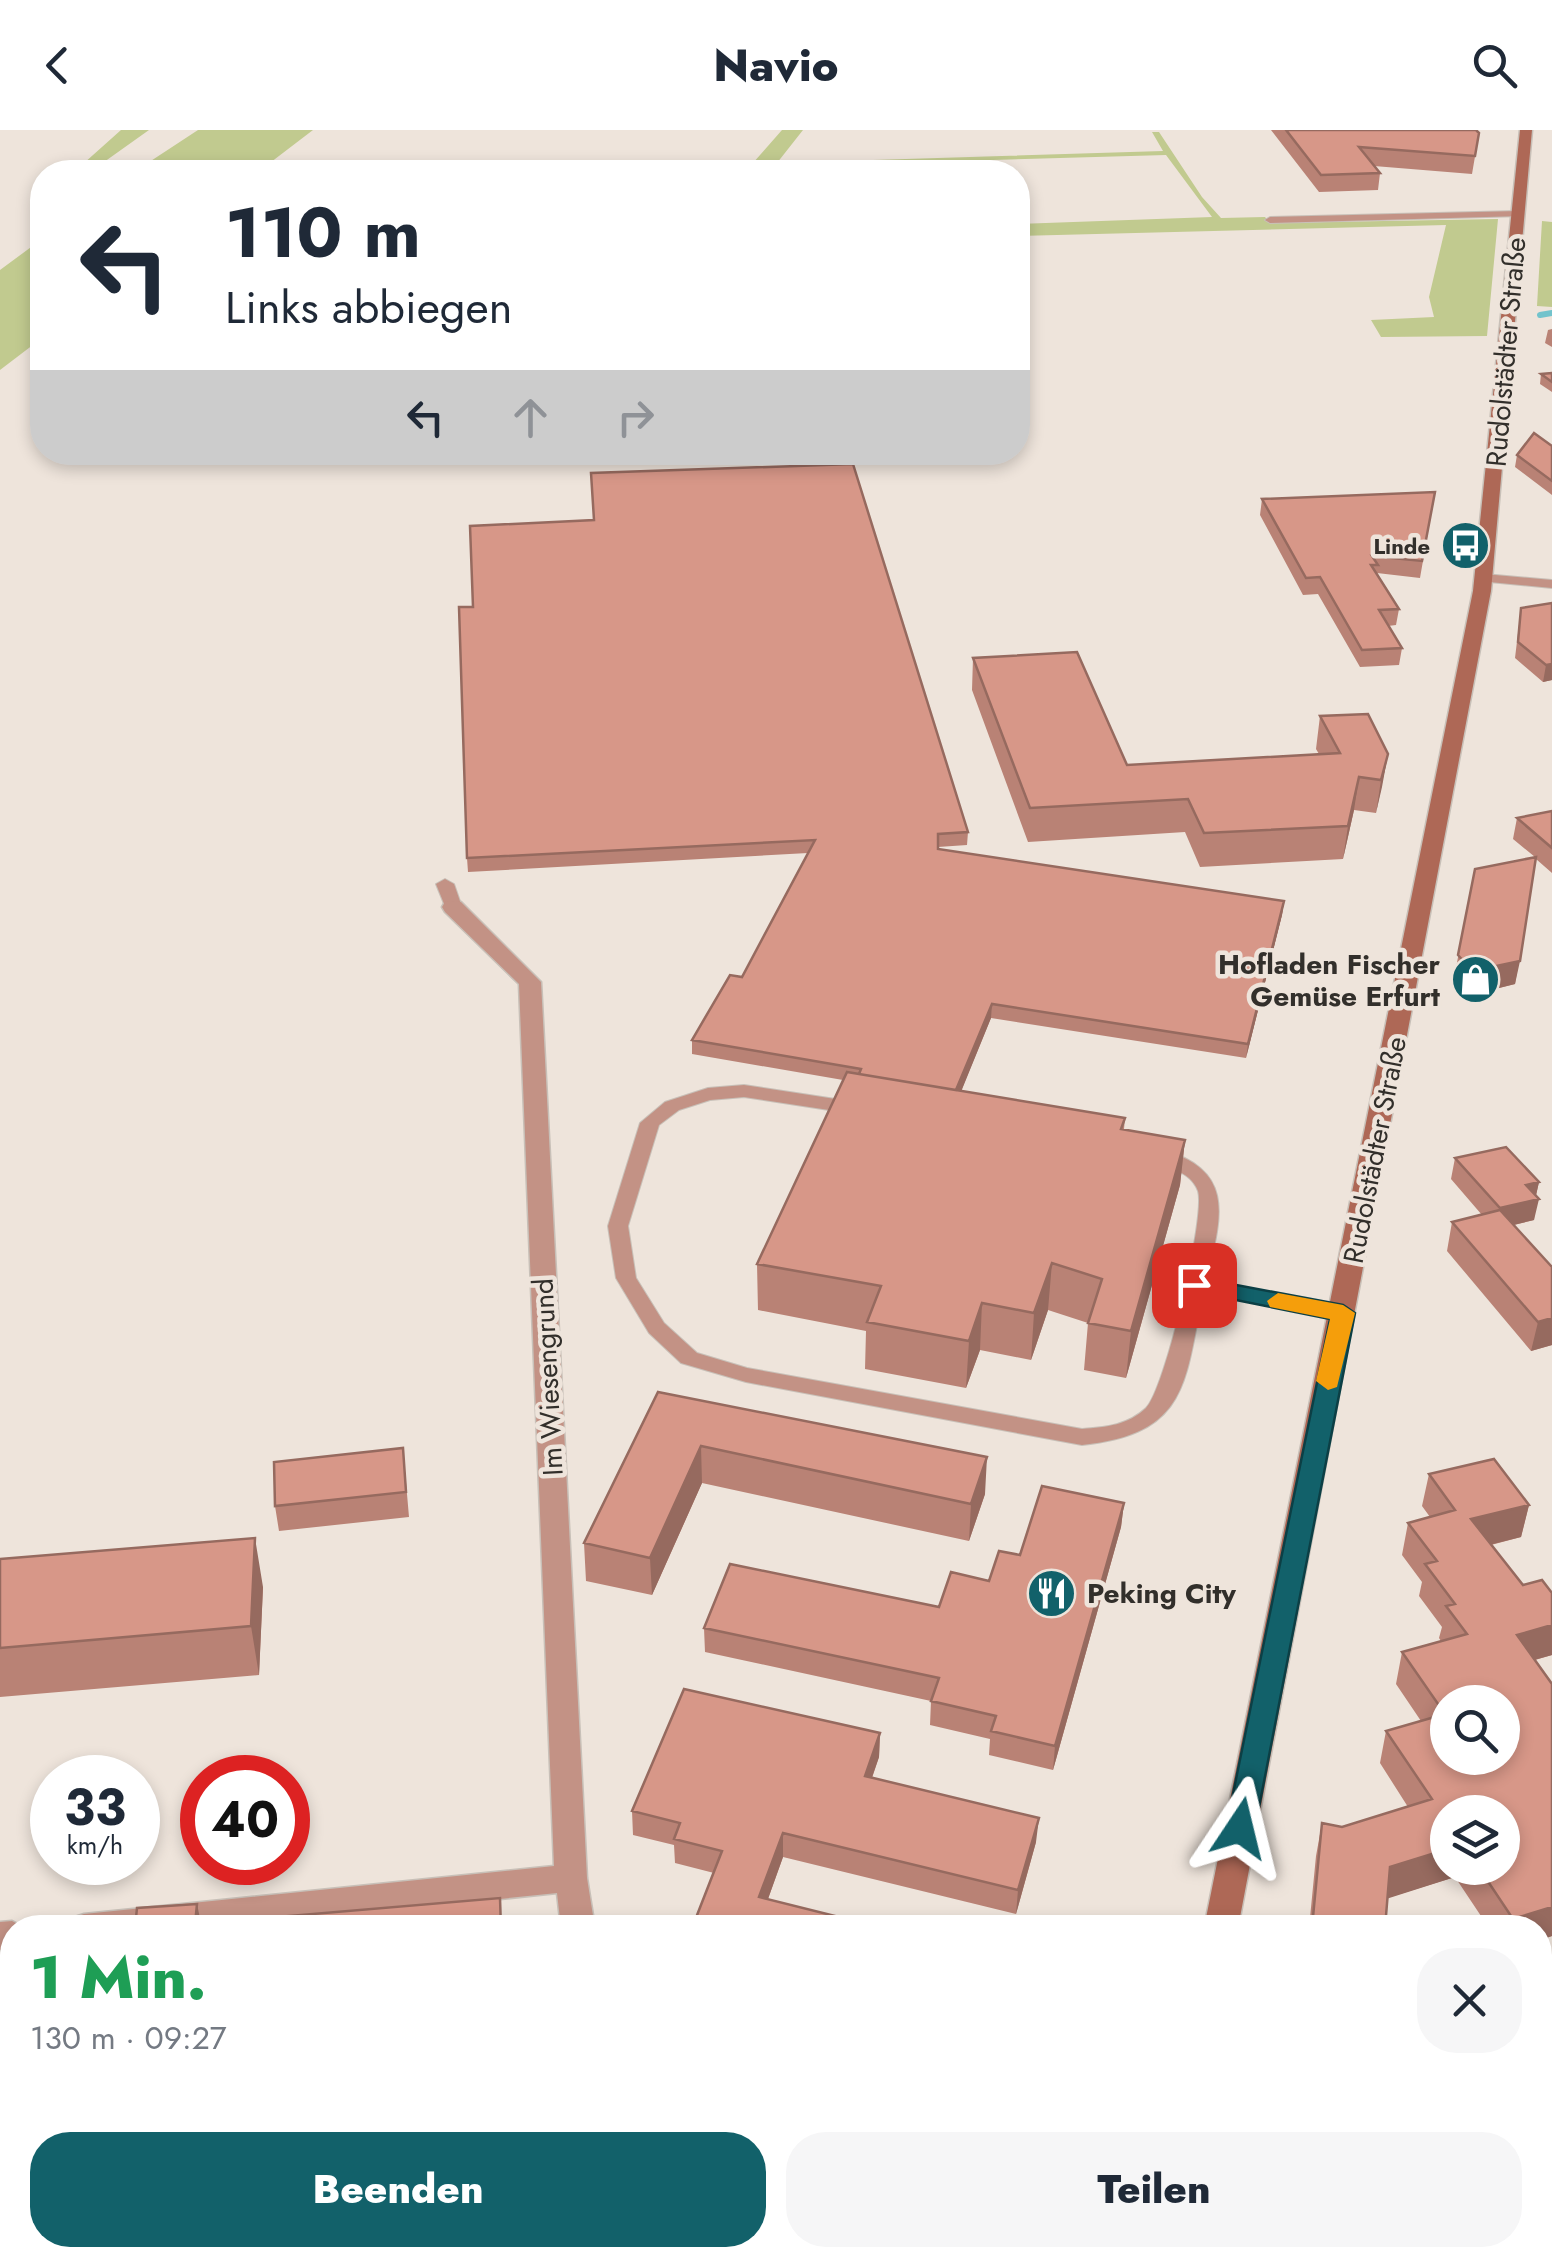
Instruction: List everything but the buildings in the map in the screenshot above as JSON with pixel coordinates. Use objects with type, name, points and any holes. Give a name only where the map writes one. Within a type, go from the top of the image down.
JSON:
[{"type":"street","name":"Rudolstädter Straße","points":[[1224,1915],[1484,578],[1526,130]]},
{"type":"street","name":"Im Wiesengrund","points":[[449,896],[530,982],[570,1878],[576,1915]]},
{"type":"street","points":[[210,1915],[570,1878]]},
{"type":"lane","points":[[1270,220],[1518,214]]},
{"type":"lane","points":[[1484,578],[1552,584]]},
{"type":"lane","points":[[879,1111],[744,1091],[708,1094],[672,1106],[650,1123],[618,1226],[626,1278],[656,1328],[689,1358],[746,1375],[1082,1437],[1116,1437],[1144,1426],[1164,1409],[1214,1203],[1210,1190],[1190,1166],[1130,1148]]},
{"type":"lane","points":[[1194,1285],[1343,1313]]},
{"type":"green space","points":[[121,130],[149,130],[107,160],[87,160]]},
{"type":"green space","points":[[198,130],[313,130],[274,160],[152,160]]},
{"type":"green space","points":[[782,130],[803,130],[779,160],[756,160]]},
{"type":"green space","points":[[1152,132],[1159,132],[1202,197],[1221,218],[1265,217],[1270,223],[1498,219],[1487,336],[1381,337],[1371,320],[1434,317],[1429,297],[1446,225],[1030,236],[1030,224],[1212,217],[1166,155],[874,160],[1163,151]]},
{"type":"green space","points":[[1542,221],[1552,222],[1552,307],[1537,306]]},
{"type":"green space","points":[[30,248],[30,347],[0,370],[0,270]]},
{"type":"waterway","points":[[1540,315],[1552,313]]},
{"type":"slow traffic","points":[[1278,1301],[1343,1313],[1328,1381]]},
{"type":"place","name":"Linde","points":[[1465,546]]},
{"type":"place","name":"Hofladen Fischer Gemüse Erfurt","points":[[1475,980]]},
{"type":"place","name":"Peking City","points":[[1052,1593]]},
{"type":"route","points":[[1194,1285],[1343,1313],[1240,1828]]}]
